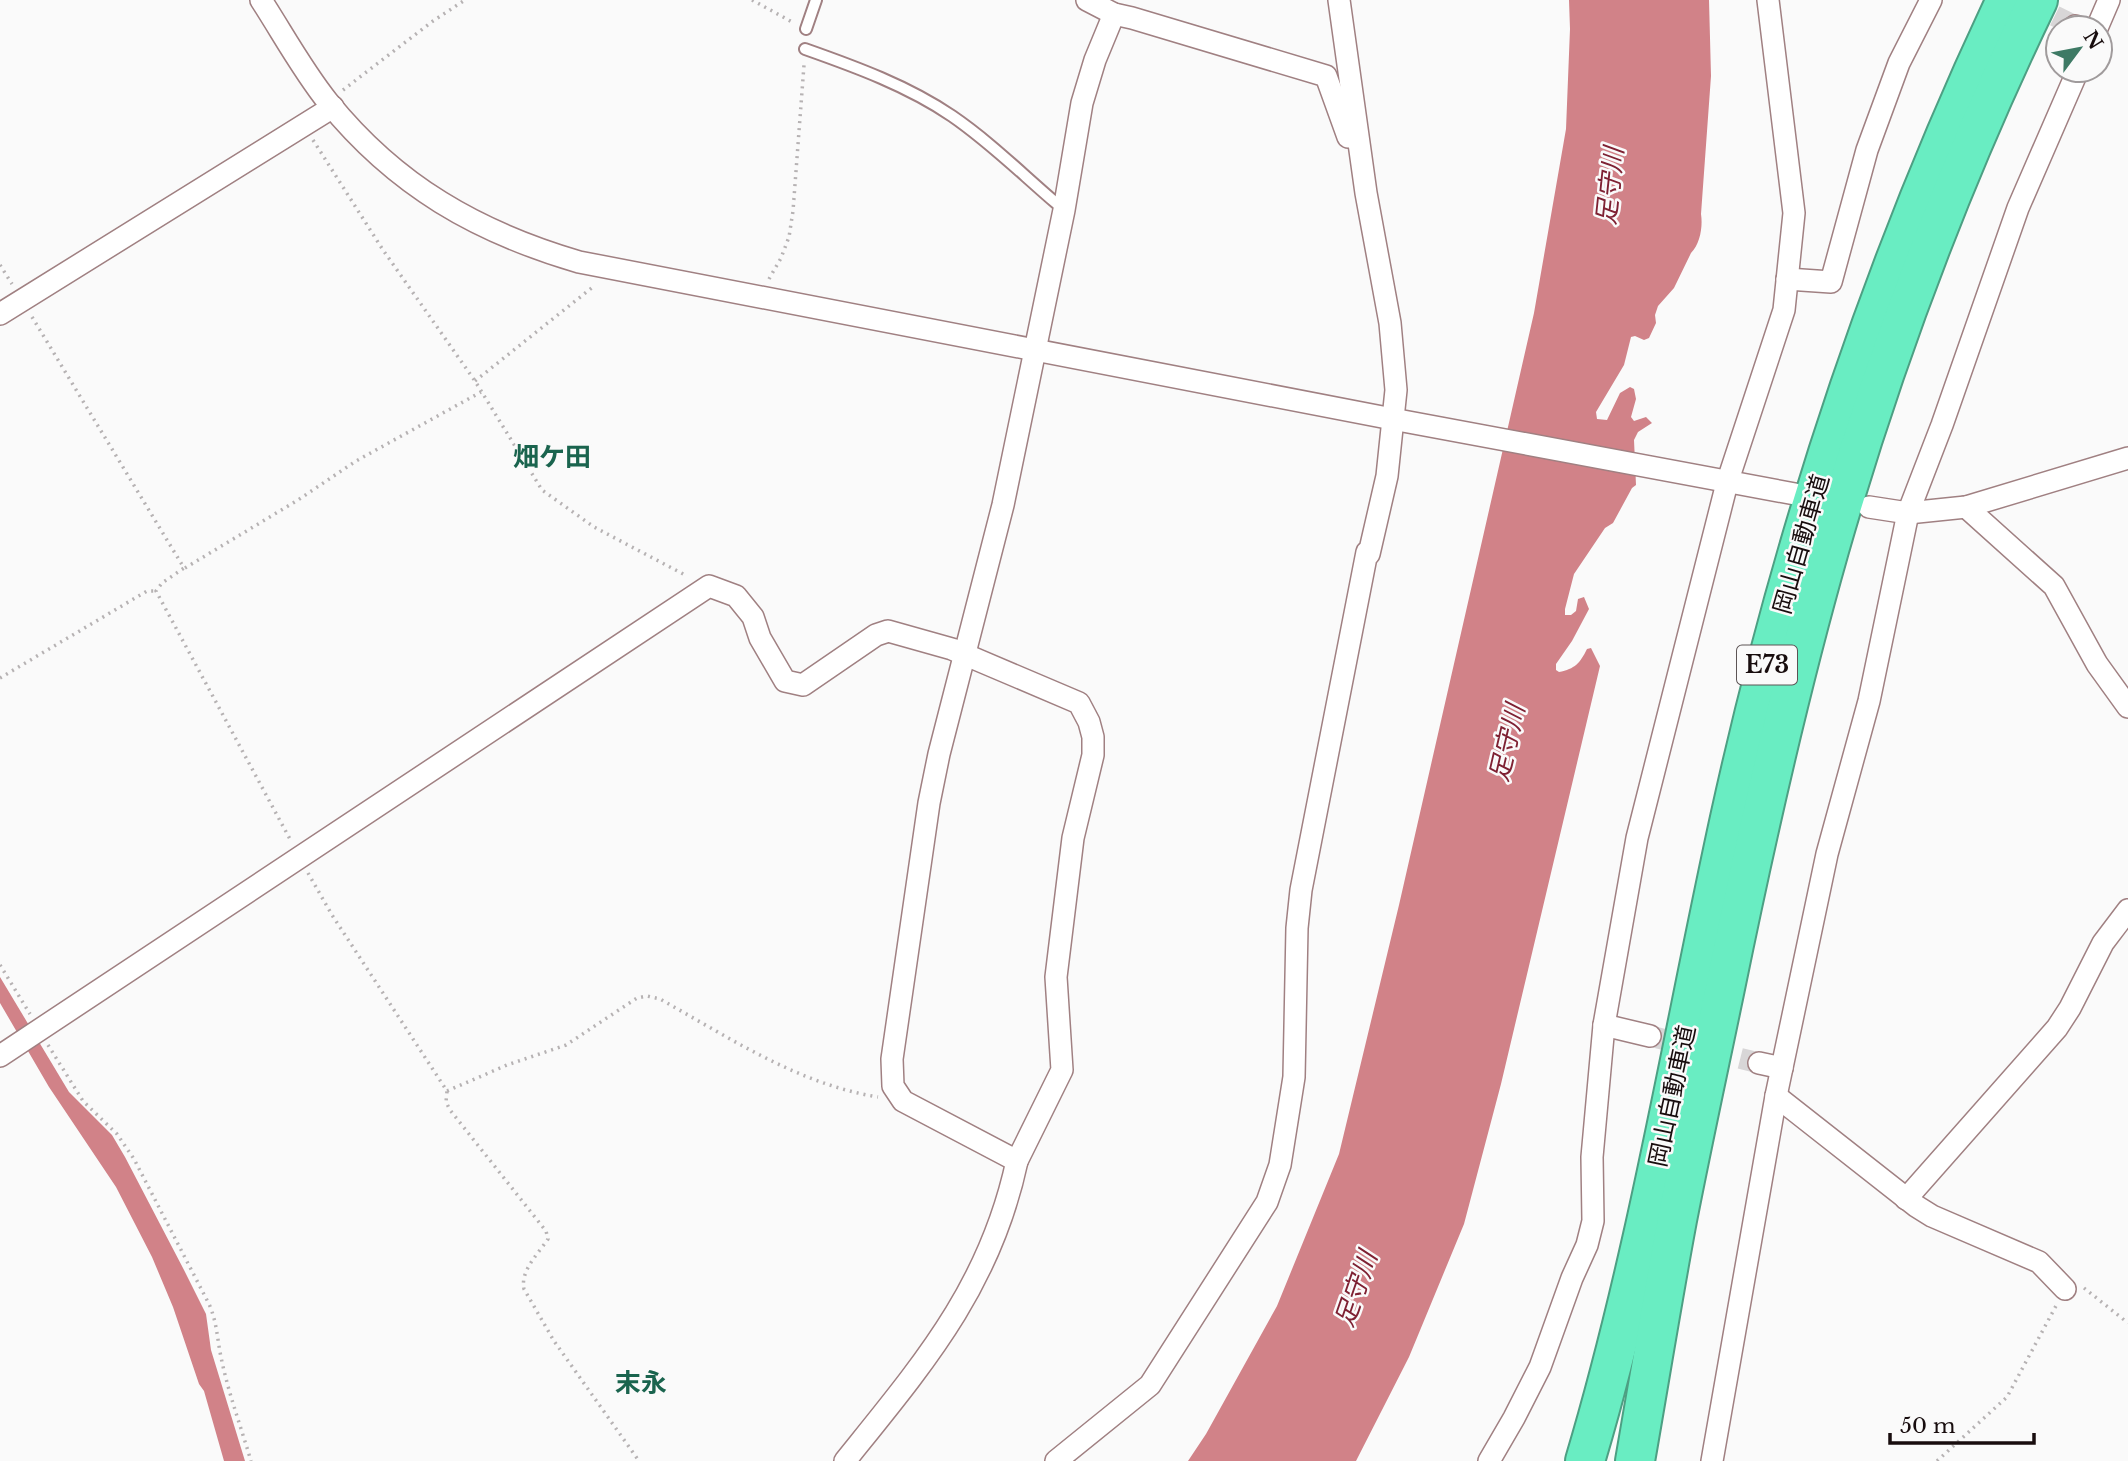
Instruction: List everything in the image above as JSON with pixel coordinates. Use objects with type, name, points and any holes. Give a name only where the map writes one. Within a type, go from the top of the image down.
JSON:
[{"type":"highway","name":"岡山自動車道","points":[[1613,1356],[1647,1215],[1733,804],[1764,674],[1802,537],[1875,311],[1953,115],[2006,0]]},
{"type":"highway","name":"岡山自動車道","points":[[1678,1218],[1759,821],[1829,549],[1861,444],[1920,279],[1980,128],[2038,0]]},
{"type":"highway","points":[[1612,1461],[1678,1218]]},
{"type":"highway","points":[[1635,1461],[1678,1218]]},
{"type":"highway","points":[[1577,1461],[1613,1356]]},
{"type":"highway","points":[[1585,1461],[1613,1356]]},
{"type":"street","points":[[261,0],[331,105],[360,138],[391,166],[461,216],[538,250],[579,262],[1795,494]]},
{"type":"street","points":[[1087,0],[1114,14],[1326,76],[1366,193]]},
{"type":"street","points":[[1056,1461],[1150,1385],[1267,1202],[1285,1140],[1294,1077],[1297,928],[1301,890],[1367,552],[1368,554],[1388,476],[1398,420],[1390,323],[1366,193],[1339,0]]},
{"type":"street","points":[[1489,1461],[1540,1367],[1572,1278],[1587,1245],[1593,1221],[1592,1157],[1604,1025],[1637,838],[1720,481],[1781,321],[1794,213],[1768,0]]},
{"type":"street","points":[[1787,279],[1831,282],[1867,150],[1899,63],[1931,0]]},
{"type":"street","points":[[2096,14],[2109,0]]},
{"type":"street","points":[[1017,1161],[903,1101],[893,1086],[891,1059],[929,803],[1003,505],[1065,205],[1082,103],[1095,60],[1114,14]]},
{"type":"street","points":[[1712,1461],[1776,1096],[1828,854],[1869,701],[1908,513],[2014,219],[2072,84]]},
{"type":"street","points":[[0,314],[304,126],[331,105]]},
{"type":"street","points":[[1869,507],[1908,513],[1966,507],[2128,458]]},
{"type":"street","points":[[1966,507],[2054,586],[2097,664],[2128,707]]},
{"type":"street","points":[[0,1056],[709,586],[736,596],[753,617],[760,638],[785,681],[803,685],[876,635],[888,631],[965,654],[1079,703],[1084,709],[1093,737],[1093,755],[1073,838],[1056,977],[1062,1070],[1017,1161],[997,1231],[965,1301],[912,1378],[845,1461]]},
{"type":"street","points":[[1906,1199],[2057,1028],[2070,1009],[2103,943],[2128,910]]},
{"type":"street","points":[[1604,1025],[1650,1036]]},
{"type":"street","points":[[1759,1063],[1782,1068]]},
{"type":"street","points":[[1776,1096],[1906,1199],[1932,1216],[2039,1262],[2065,1289]]},
{"type":"lane","points":[[806,29],[817,0]]},
{"type":"lane","points":[[805,49],[904,89],[952,116],[1056,203],[1065,205]]},
{"type":"path","points":[[331,105],[433,21],[465,0]]},
{"type":"path","points":[[752,0],[806,29]]},
{"type":"path","points":[[758,296],[781,258],[789,237],[801,133],[805,49]]},
{"type":"path","points":[[304,126],[383,250],[475,381],[542,490],[594,527],[667,568],[709,586]]},
{"type":"path","points":[[0,265],[184,568]]},
{"type":"path","points":[[475,381],[548,320],[620,269]]},
{"type":"path","points":[[156,591],[162,583],[184,568],[298,500],[356,461],[481,392]]},
{"type":"path","points":[[0,678],[147,591],[156,591]]},
{"type":"path","points":[[156,591],[332,915],[447,1091],[446,1102],[450,1110],[546,1231],[548,1239],[524,1274],[524,1289],[554,1341],[639,1461]]},
{"type":"path","points":[[0,965],[32,1036],[83,1101],[117,1134],[134,1158],[209,1304],[216,1321],[225,1376],[251,1461]]},
{"type":"path","points":[[447,1091],[566,1045],[629,1002],[647,996],[660,999],[778,1065],[814,1080],[885,1098],[898,1093]]},
{"type":"path","points":[[1937,1461],[2007,1397],[2065,1289],[2083,1288],[2128,1323]]},
{"type":"water","name":"足守川","points":[[1569,0],[1709,0],[1711,76],[1702,224],[1699,240],[1674,288],[1658,306],[1656,323],[1649,338],[1644,340],[1631,337],[1624,365],[1596,412],[1597,419],[1607,420],[1620,393],[1630,387],[1634,389],[1636,399],[1631,417],[1634,421],[1646,417],[1652,423],[1638,432],[1634,440],[1636,485],[1613,523],[1605,528],[1574,574],[1565,609],[1565,615],[1571,615],[1576,611],[1578,599],[1584,597],[1589,609],[1556,664],[1556,670],[1559,672],[1573,667],[1587,649],[1591,648],[1600,666],[1501,1084],[1464,1224],[1409,1357],[1356,1461],[1188,1461],[1206,1434],[1277,1306],[1339,1154],[1399,905],[1534,313],[1566,129]]},
{"type":"water","points":[[0,977],[69,1092],[112,1135],[184,1270],[206,1314],[211,1350],[245,1461],[224,1461],[204,1391],[199,1384],[173,1307],[152,1257],[116,1187],[49,1087],[0,1003]]},
{"type":"tunnel","points":[[2027,2],[2051,14]]},
{"type":"tunnel","points":[[1650,1036],[1759,1063]]},
{"type":"district","name":"畑ケ田","points":[[552,457]]},
{"type":"district","name":"末永","points":[[641,1383]]}]
